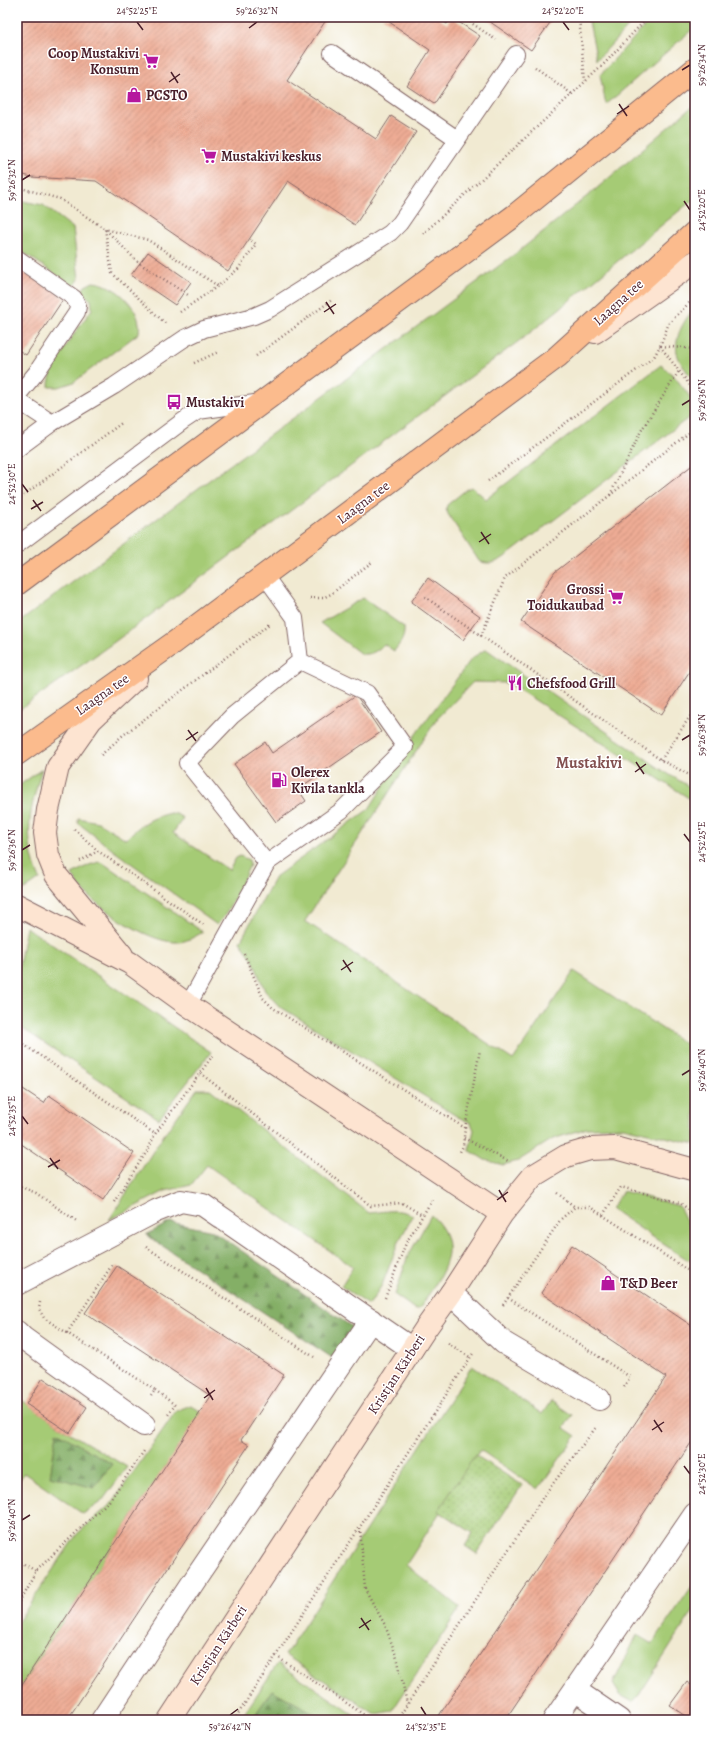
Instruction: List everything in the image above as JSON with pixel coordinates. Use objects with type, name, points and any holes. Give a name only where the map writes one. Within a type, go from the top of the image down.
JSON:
[{"type":"main road","points":[[17,584],[514,216],[693,70]]},
{"type":"main road","name":"Laagna tee","points":[[17,754],[265,576],[557,357],[695,232]]},
{"type":"street","points":[[557,357],[695,262]]},
{"type":"street","points":[[130,963],[56,875],[48,855],[45,833],[48,810],[58,767],[91,720],[175,642]]},
{"type":"street","points":[[17,905],[130,963],[188,1005],[502,1214]]},
{"type":"street","name":"Kristjan Kärberi","points":[[169,1720],[502,1214],[533,1176],[566,1156],[590,1149],[615,1148],[695,1170]]},
{"type":"street","points":[[17,1284],[156,1211],[181,1201],[203,1205],[412,1349]]},
{"type":"street","points":[[451,1292],[504,1343],[605,1403]]},
{"type":"street","points":[[102,1720],[199,1573],[371,1320]]},
{"type":"street","points":[[17,1332],[23,1338],[140,1422]]},
{"type":"street","points":[[554,1720],[695,1514]]},
{"type":"street","points":[[575,1690],[619,1720]]},
{"type":"lane","points":[[332,53],[458,139]]},
{"type":"lane","points":[[17,449],[52,423],[114,386],[185,338],[204,329],[254,316],[270,309],[390,233],[400,223],[516,54]]},
{"type":"lane","points":[[17,258],[74,298],[78,306],[77,312],[36,373],[17,396]]},
{"type":"lane","points":[[17,400],[52,423]]},
{"type":"lane","points":[[17,546],[198,411],[263,402]]},
{"type":"lane","points":[[265,576],[295,618],[300,661]]},
{"type":"lane","points":[[188,1005],[268,863],[341,811],[405,747],[367,693],[300,661]]},
{"type":"lane","points":[[268,863],[188,763],[232,716],[300,661]]},
{"type":"path","points":[[579,17],[585,81]]},
{"type":"path","points":[[420,237],[585,81],[648,17]]},
{"type":"path","points":[[17,187],[60,199],[105,229],[138,263],[188,295]]},
{"type":"path","points":[[105,229],[148,240],[218,286]]},
{"type":"path","points":[[105,229],[112,273],[165,323]]},
{"type":"path","points":[[176,315],[218,286],[238,269],[256,244],[249,239]]},
{"type":"path","points":[[256,356],[338,296],[316,306]]},
{"type":"path","points":[[488,481],[654,357],[669,323],[695,296]]},
{"type":"path","points":[[159,328],[171,319]]},
{"type":"path","points":[[660,346],[695,349]]},
{"type":"path","points":[[660,346],[695,392]]},
{"type":"path","points":[[188,366],[224,349]]},
{"type":"path","points":[[610,495],[641,431],[679,371]]},
{"type":"path","points":[[17,500],[123,422]]},
{"type":"path","points":[[481,636],[505,578],[695,428]]},
{"type":"path","points":[[100,755],[122,736],[289,610],[307,598],[323,598],[332,594],[372,562]]},
{"type":"path","points":[[425,597],[661,760],[695,778]]},
{"type":"path","points":[[661,760],[695,709]]},
{"type":"path","points":[[71,825],[74,830],[98,851]]},
{"type":"path","points":[[112,1204],[149,1148],[155,1134],[230,1033]]},
{"type":"path","points":[[17,1040],[155,1134]]},
{"type":"path","points":[[465,1128],[480,1050]]},
{"type":"path","points":[[200,1073],[371,1206],[402,1203],[422,1215]]},
{"type":"path","points":[[17,1185],[36,1193],[79,1223]]},
{"type":"path","points":[[603,1215],[621,1187],[680,1203],[688,1209],[695,1223]]},
{"type":"path","points":[[234,1720],[471,1358],[488,1327],[561,1219],[575,1207],[590,1206],[689,1271],[695,1268]]},
{"type":"path","points":[[145,1246],[336,1371]]},
{"type":"path","points":[[67,1333],[113,1264],[112,1258]]},
{"type":"path","points":[[40,1298],[39,1309],[44,1318],[155,1390],[175,1405],[166,1418]]},
{"type":"path","points":[[397,1720],[545,1494],[569,1464],[605,1403],[630,1377],[508,1298]]},
{"type":"path","points":[[140,1422],[155,1390]]},
{"type":"path","points":[[17,1605],[36,1571],[110,1500],[144,1450]]},
{"type":"path","points":[[360,1527],[365,1589],[385,1625],[398,1661],[407,1705]]},
{"type":"path","points":[[17,1560],[36,1571]]},
{"type":"path","points":[[276,1656],[372,1720]]},
{"type":"green space","points":[[588,17],[637,17],[597,60]]},
{"type":"green space","points":[[653,17],[695,17],[695,27],[607,104],[600,75]]},
{"type":"green space","points":[[695,104],[695,198],[531,332],[113,643],[17,711],[17,624],[519,251],[596,189]]},
{"type":"green space","points":[[17,200],[43,205],[73,228],[79,279],[74,287],[17,248]]},
{"type":"green space","points":[[93,282],[110,287],[126,299],[137,315],[139,333],[74,382],[59,387],[49,387],[53,369],[65,347],[92,309],[91,300],[81,292],[85,286]]},
{"type":"green space","points":[[695,307],[695,382],[680,361],[677,353],[677,340],[681,328]]},
{"type":"green space","points":[[661,365],[674,376],[695,403],[695,413],[505,557],[493,563],[484,563],[479,561],[448,514],[446,509],[447,505],[467,489],[472,487],[486,499]]},
{"type":"green space","points":[[363,598],[404,627],[402,640],[394,651],[384,644],[374,652],[361,654],[320,623]]},
{"type":"green space","points":[[486,649],[665,772],[695,790],[695,802],[508,683],[473,682],[437,719],[305,921],[513,1060],[574,971],[695,1050],[695,1144],[623,1127],[587,1128],[553,1139],[518,1161],[503,1165],[485,1160],[469,1150],[474,1130],[471,1123],[458,1117],[279,1006],[265,991],[252,958],[240,942],[275,877],[369,809],[413,738],[472,658]]},
{"type":"green space","points":[[42,769],[31,810],[30,824],[31,850],[34,864],[40,879],[23,891],[17,888],[17,787]]},
{"type":"green space","points":[[170,813],[176,814],[183,818],[173,833],[229,870],[236,858],[240,856],[249,860],[250,865],[235,896],[227,912],[217,925],[114,851],[78,823],[78,818],[98,822],[126,839],[135,830],[146,823],[157,817]]},
{"type":"green space","points":[[99,862],[103,863],[203,932],[182,942],[174,942],[151,936],[125,923],[100,906],[90,897],[78,884],[72,874],[89,865]]},
{"type":"green space","points":[[26,927],[211,1052],[159,1119],[17,1025],[17,977]]},
{"type":"green space","points":[[197,1089],[210,1089],[369,1213],[397,1211],[408,1213],[413,1216],[399,1241],[382,1285],[369,1305],[341,1286],[353,1267],[207,1165],[191,1185],[165,1191],[109,1220],[161,1139]]},
{"type":"green space","points":[[623,1191],[679,1206],[695,1239],[695,1258],[687,1260],[611,1209]]},
{"type":"green space","points":[[431,1215],[441,1227],[447,1239],[448,1250],[446,1262],[435,1285],[420,1308],[416,1310],[395,1295],[407,1258]]},
{"type":"green space","points":[[170,1222],[213,1231],[352,1327],[334,1359],[146,1235]]},
{"type":"green space","points":[[472,1366],[542,1414],[551,1401],[572,1415],[564,1428],[576,1436],[538,1489],[480,1450],[406,1565],[460,1608],[392,1711],[375,1714],[285,1655]]},
{"type":"green space","points":[[17,1397],[70,1433],[127,1467],[102,1501],[83,1514],[24,1473],[17,1484]]},
{"type":"green space","points":[[191,1405],[201,1412],[17,1692],[17,1623],[77,1534],[112,1503],[176,1411]]},
{"type":"green space","points":[[57,1432],[112,1464],[94,1488],[50,1476]]},
{"type":"green space","points":[[475,1455],[522,1485],[477,1554],[465,1546],[473,1533],[438,1511]]},
{"type":"green space","points":[[695,1582],[695,1608],[639,1695],[633,1702],[620,1695],[613,1684],[637,1635],[652,1644]]},
{"type":"green space","points":[[278,1663],[362,1720],[240,1720]]},
{"type":"green space","points":[[272,1690],[326,1720],[254,1720],[255,1715]]},
{"type":"building","name":"Mustakivi keskus","points":[[17,17],[328,17],[287,80],[376,139],[391,116],[416,132],[355,225],[288,181],[228,271],[96,181],[31,177],[17,173]]},
{"type":"building","points":[[382,17],[437,17],[447,24],[451,17],[480,36],[434,104],[407,86],[430,50]]},
{"type":"building","points":[[483,17],[554,17],[531,50]]},
{"type":"building","points":[[148,252],[191,282],[175,305],[131,275]]},
{"type":"building","points":[[17,267],[64,298],[26,355],[17,349]]},
{"type":"building","name":"Grossi Toidukaubad","points":[[695,463],[695,663],[661,715],[521,622],[555,572]]},
{"type":"building","points":[[428,578],[480,616],[463,640],[411,602]]},
{"type":"building","points":[[356,695],[381,732],[298,789],[306,801],[276,822],[234,764],[265,742],[272,753]]},
{"type":"building","points":[[17,1085],[44,1103],[49,1095],[134,1153],[103,1200],[17,1141]]},
{"type":"building","points":[[572,1245],[695,1328],[695,1437],[505,1720],[436,1720],[666,1377],[541,1293]]},
{"type":"building","points":[[117,1266],[284,1375],[241,1440],[249,1445],[67,1720],[17,1720],[17,1692],[211,1396],[85,1313]]},
{"type":"building","points":[[43,1378],[87,1407],[70,1433],[26,1404]]},
{"type":"building","points":[[687,1682],[695,1688],[695,1720],[692,1720],[670,1705]]},
{"type":"place","name":"Coop Mustakivi Konsum","points":[[151,61]]},
{"type":"place","name":"PCSTO","points":[[134,95]]},
{"type":"place","name":"Mustakivi keskus","points":[[209,156]]},
{"type":"place","name":"Mustakivi","points":[[174,402]]},
{"type":"place","name":"Grossi Toidukaubad","points":[[616,597]]},
{"type":"place","name":"Chefsfood Grill","points":[[515,683]]},
{"type":"place","name":"Olerex Kivila tankla","points":[[279,780]]},
{"type":"place","name":"T&D Beer","points":[[608,1283]]},
{"type":"district","name":"Mustakivi","points":[[589,762]]}]
